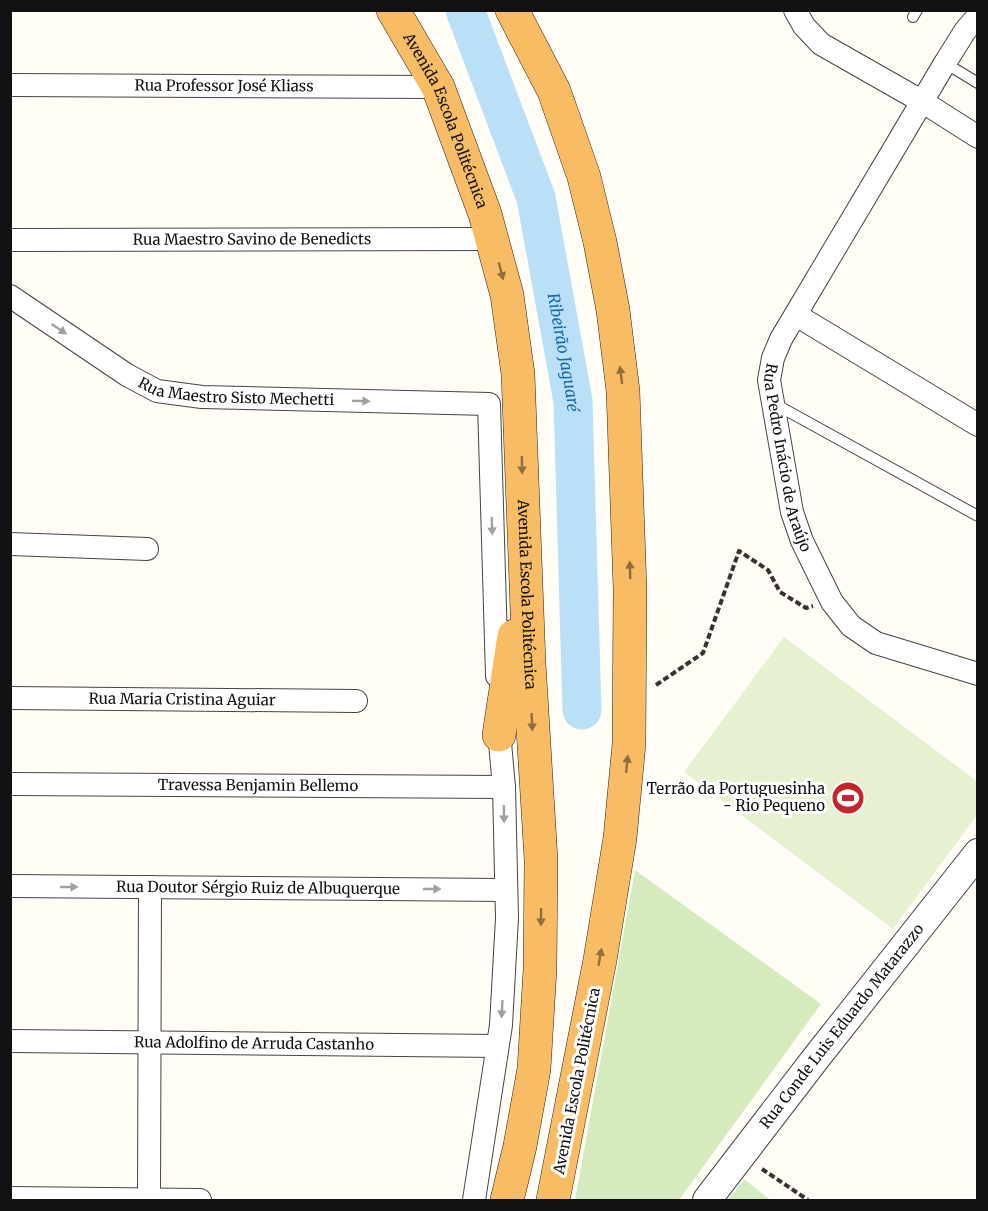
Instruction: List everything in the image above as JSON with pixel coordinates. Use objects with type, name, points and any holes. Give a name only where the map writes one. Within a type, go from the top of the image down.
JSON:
[{"type":"highway","name":"Avenida Escola Politécnica","points":[[512,10],[554,91],[584,177],[600,242],[613,310],[622,391],[630,589],[629,744],[620,838],[600,960],[553,1200]]},
{"type":"highway","name":"Avenida Escola Politécnica","points":[[393,15],[438,87],[485,214],[507,295],[518,374],[524,566],[541,860],[540,969],[534,1069],[520,1146],[507,1200]]},
{"type":"highway","points":[[498,735],[524,566]]},
{"type":"street","points":[[795,10],[804,26],[821,45],[923,102],[978,137]]},
{"type":"street","name":"Rua Pedro Inácio de Araújo","points":[[978,16],[965,31],[945,63],[796,315],[773,358],[769,380],[792,512],[802,541],[832,602],[851,626],[876,643],[978,674]]},
{"type":"street","name":"Rua Professor José Kliass","points":[[10,85],[438,87]]},
{"type":"street","name":"Rua Maestro Savino de Benedicts","points":[[10,240],[492,239]]},
{"type":"street","name":"Rua Maestro Sisto Mechetti","points":[[10,296],[127,375],[157,391],[202,397],[489,404],[498,735]]},
{"type":"street","points":[[796,315],[978,425]]},
{"type":"street","points":[[10,544],[147,549]]},
{"type":"street","name":"Rua Maria Cristina Aguiar","points":[[10,698],[356,701]]},
{"type":"street","points":[[474,1200],[501,1025],[507,918],[504,787],[498,735]]},
{"type":"street","name":"Travessa Benjamin Bellemo","points":[[10,784],[504,787]]},
{"type":"street","name":"Rua Conde Luis Eduardo Matarazzo","points":[[707,1200],[978,853]]},
{"type":"street","name":"Rua Doutor Sérgio Ruiz de Albuquerque","points":[[10,886],[506,890]]},
{"type":"street","points":[[149,1200],[150,887]]},
{"type":"street","name":"Rua Adolfino de Arruda Castanho","points":[[10,1041],[498,1046]]},
{"type":"street","points":[[10,1198],[200,1200]]},
{"type":"lane","points":[[945,63],[973,80],[978,69]]},
{"type":"lane","points":[[772,402],[978,516]]},
{"type":"path","points":[[630,702],[703,653],[738,551],[768,570],[780,592],[806,608],[832,602]]},
{"type":"path","points":[[757,1166],[808,1200]]},
{"type":"green space","name":"Terrão da Portuguesinha - Rio Pequeno","points":[[784,637],[977,781],[977,815],[893,929],[684,772]]},
{"type":"green space","points":[[635,870],[821,1004],[679,1200],[575,1200]]},
{"type":"green space","points":[[744,1179],[769,1199],[728,1200]]},
{"type":"waterway","name":"Ribeirão Jaguaré","points":[[465,10],[536,198],[573,401],[582,710]]},
{"type":"place","name":"Terrão da Portuguesinha - Rio Pequeno","points":[[848,798]]}]
